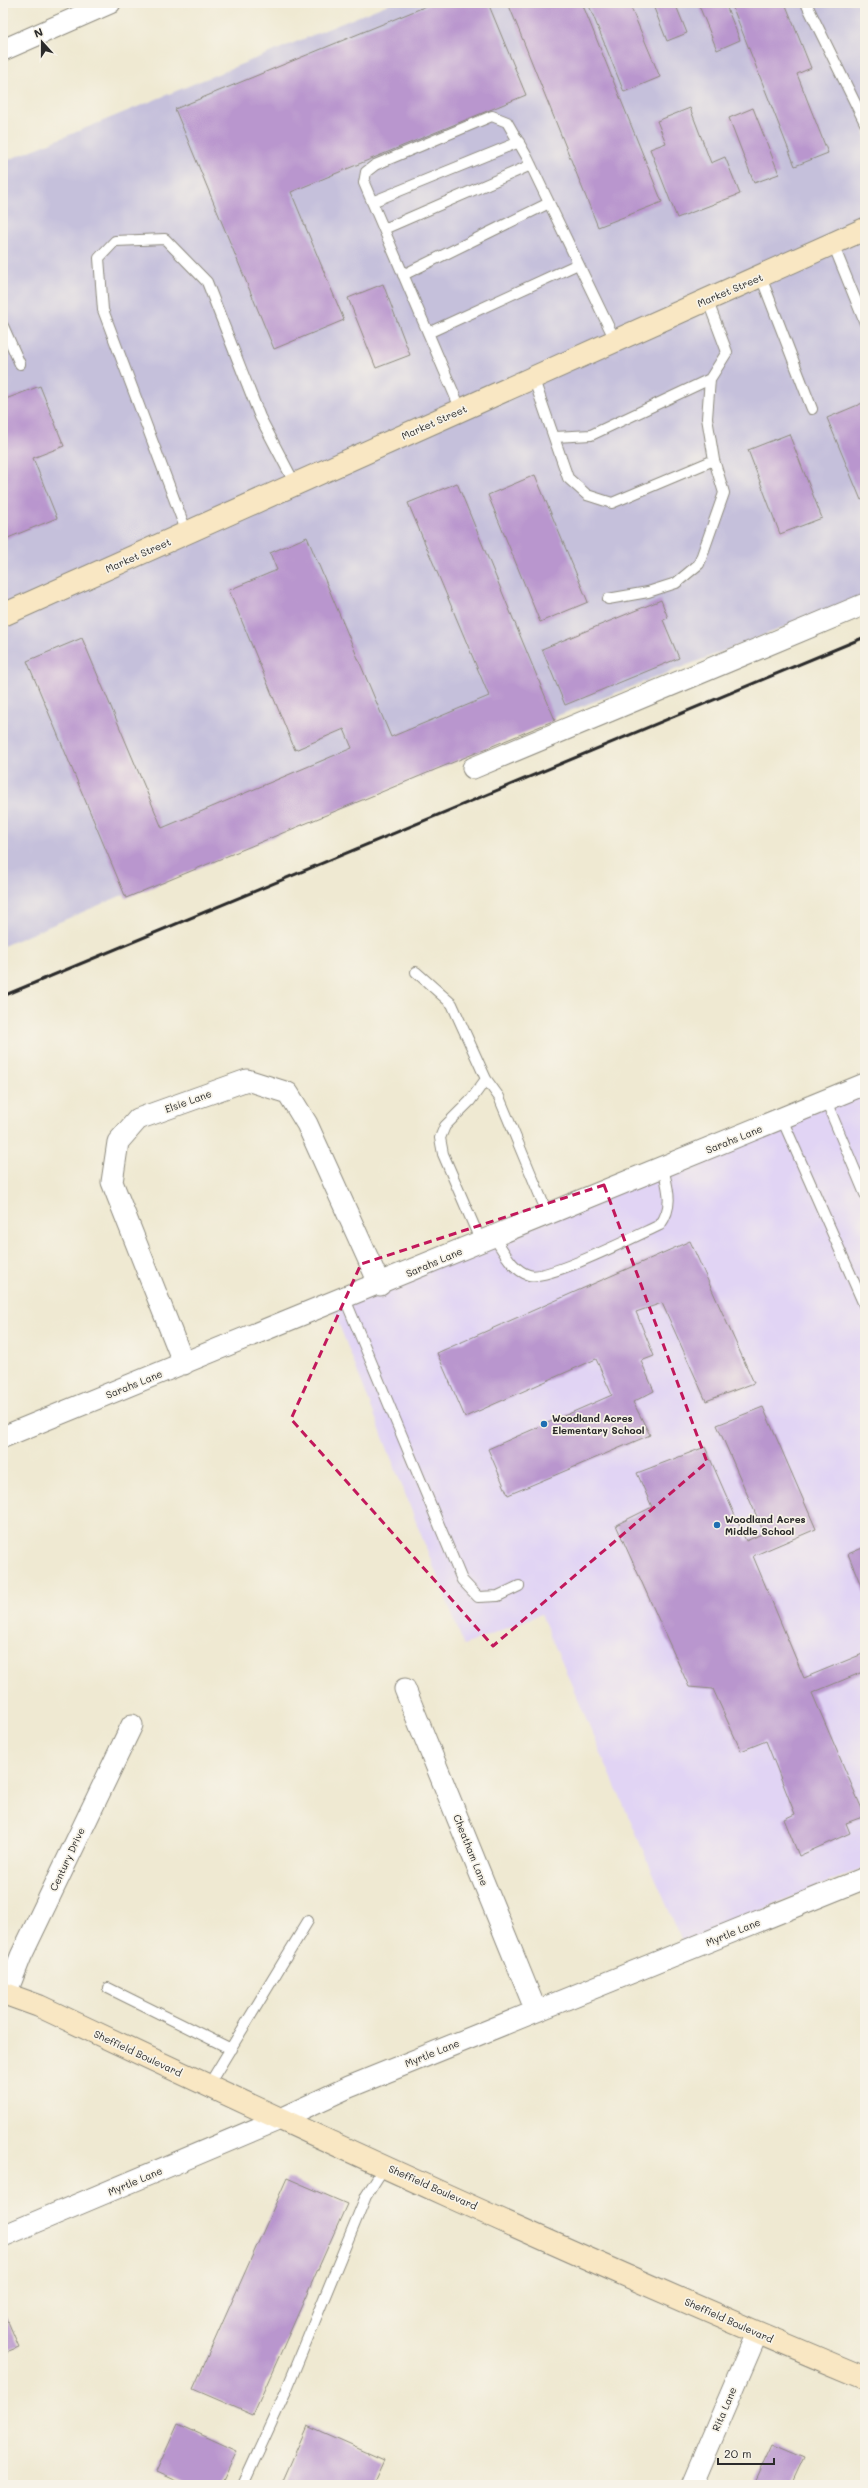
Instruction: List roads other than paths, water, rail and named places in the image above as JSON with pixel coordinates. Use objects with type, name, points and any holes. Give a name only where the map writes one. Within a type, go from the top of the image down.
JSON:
[{"type":"main road","name":"Market Street","points":[[3,615],[615,340],[761,277],[865,229]]},
{"type":"main road","name":"Sheffield Boulevard","points":[[5,1993],[38,2006],[280,2120],[757,2333],[865,2378]]},
{"type":"street","points":[[3,50],[110,3]]},
{"type":"street","points":[[473,768],[865,604]]},
{"type":"street","name":"Elsie Lane","points":[[184,1364],[112,1182],[118,1142],[138,1119],[247,1080],[288,1093],[307,1124],[380,1285]]},
{"type":"street","name":"Sarahs Lane","points":[[3,1438],[346,1299],[826,1101],[864,1087]]},
{"type":"street","name":"Cheatham Lane","points":[[405,1689],[536,2011]]},
{"type":"street","name":"Century Drive","points":[[5,1993],[21,1956],[132,1725]]},
{"type":"street","name":"Myrtle Lane","points":[[3,2236],[280,2120],[349,2087],[865,1878]]},
{"type":"street","name":"Rita Lane","points":[[692,2485],[757,2333]]},
{"type":"lane","points":[[806,3],[865,123]]},
{"type":"lane","points":[[460,410],[364,183],[366,172],[375,165],[492,116],[507,122],[531,165],[615,340]]},
{"type":"lane","points":[[372,202],[519,142]]},
{"type":"lane","points":[[384,229],[531,165]]},
{"type":"lane","points":[[403,275],[549,203]]},
{"type":"lane","points":[[187,533],[103,310],[99,258],[115,241],[165,239],[207,282],[260,417],[295,484]]},
{"type":"lane","points":[[833,244],[865,323]]},
{"type":"lane","points":[[428,333],[578,264]]},
{"type":"lane","points":[[761,277],[812,409]]},
{"type":"lane","points":[[608,599],[648,592],[676,583],[699,564],[724,493],[714,460],[707,418],[710,379],[727,352],[707,299]]},
{"type":"lane","points":[[3,326],[20,364]]},
{"type":"lane","points":[[533,377],[568,478],[587,495],[612,504],[714,460]]},
{"type":"lane","points":[[555,437],[591,435],[710,379]]},
{"type":"lane","points":[[416,972],[452,1004],[486,1079],[499,1097],[548,1215]]},
{"type":"lane","points":[[486,1079],[470,1101],[445,1126],[440,1138],[443,1154],[488,1240],[519,1270],[529,1276],[551,1273],[660,1225],[667,1215],[670,1200],[663,1168]]},
{"type":"lane","points":[[826,1101],[865,1194]]},
{"type":"lane","points":[[782,1119],[865,1307]]},
{"type":"lane","points":[[346,1299],[462,1580],[478,1597],[498,1596],[519,1586]]},
{"type":"lane","points":[[208,2086],[308,1921]]},
{"type":"lane","points":[[108,1988],[230,2049]]},
{"type":"lane","points":[[242,2485],[286,2390],[366,2196],[385,2166]]},
{"type":"railway","points":[[3,996],[865,637]]},
{"type":"place","name":"Woodland Acres Elementary School","points":[[544,1424]]},
{"type":"place","name":"Woodland Acres Middle School","points":[[717,1525]]}]
